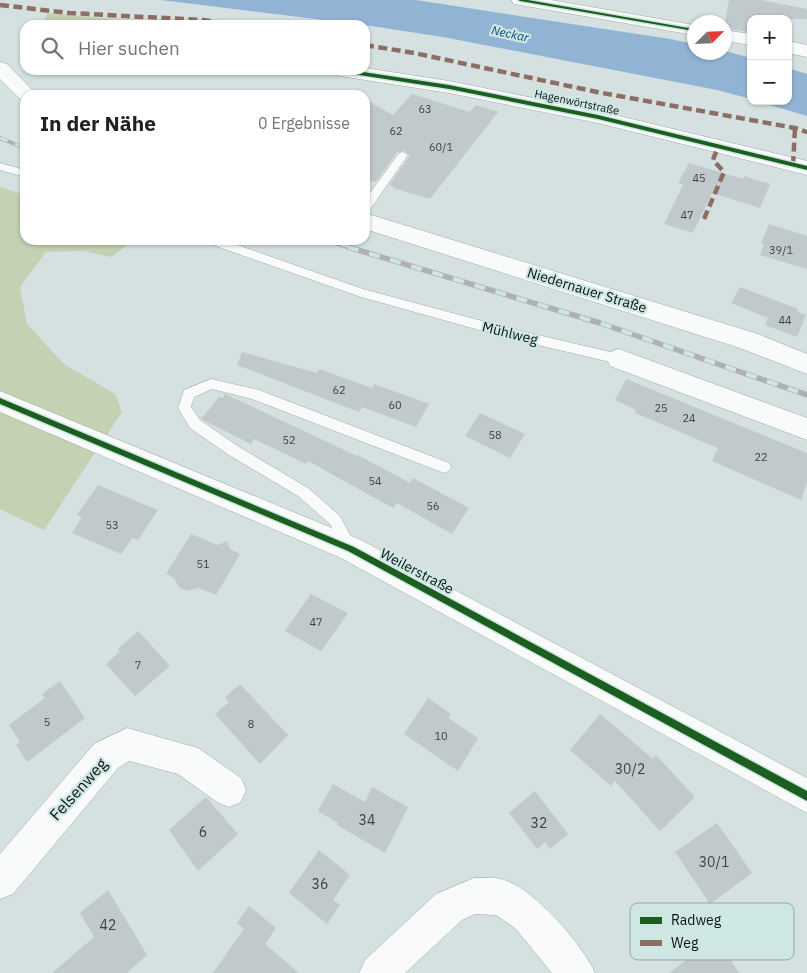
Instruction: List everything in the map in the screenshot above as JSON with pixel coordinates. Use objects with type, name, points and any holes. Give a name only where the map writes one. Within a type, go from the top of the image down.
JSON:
[{"type":"street","points":[[520,0],[687,29]]},
{"type":"street","points":[[732,36],[747,39]]},
{"type":"street","points":[[792,48],[807,51]]},
{"type":"street","points":[[0,68],[22,90]]},
{"type":"street","name":"Hagenwörtstraße","points":[[370,75],[449,87],[588,115],[807,168]]},
{"type":"street","name":"Niedernauer Straße","points":[[370,223],[750,341],[807,364]]},
{"type":"street","name":"Mühlweg","points":[[619,359],[807,430]]},
{"type":"street","name":"Weilerstraße","points":[[0,401],[351,549],[807,796]]},
{"type":"street","name":"Felsenweg","points":[[0,880],[106,756],[127,744],[186,760],[229,790]]},
{"type":"street","points":[[378,973],[449,907],[474,896],[501,897],[528,915],[576,973]]},
{"type":"lane","points":[[370,201],[402,154]]},
{"type":"lane","points":[[0,166],[20,172]]},
{"type":"lane","name":"Mühlweg","points":[[226,245],[361,292],[508,333],[619,359]]},
{"type":"lane","points":[[351,549],[335,520],[303,492],[195,424],[184,408],[189,394],[211,384],[254,394],[444,467]]},
{"type":"green space","points":[[48,13],[125,20],[43,20]]},
{"type":"green space","points":[[0,187],[20,193],[20,245],[127,245],[111,257],[83,251],[46,252],[20,287],[27,324],[64,364],[115,394],[122,412],[44,530],[0,509]]},
{"type":"water","name":"Neckar","points":[[161,0],[416,0],[670,39],[687,43],[687,60],[732,60],[732,53],[747,57],[747,98],[717,90],[443,37],[370,26],[370,20],[324,20]]},
{"type":"water","points":[[792,69],[807,74],[807,116],[770,105],[792,105]]},
{"type":"building","points":[[729,0],[761,0],[807,9],[807,19],[792,19],[792,15],[747,15],[747,32],[732,29],[732,15],[726,15]]},
{"type":"building","points":[[412,94],[470,112],[476,105],[498,112],[430,199],[393,188],[389,185],[410,156],[404,150],[397,152],[376,182],[370,180],[370,102],[393,115]]},
{"type":"building","points":[[689,163],[743,179],[744,176],[770,184],[760,208],[712,193],[693,233],[664,224],[683,185],[678,183]]},
{"type":"building","points":[[769,224],[807,236],[807,269],[760,255],[764,244],[761,243]]},
{"type":"building","points":[[740,287],[798,309],[797,312],[806,315],[797,337],[765,325],[768,318],[731,303]]},
{"type":"building","points":[[242,352],[317,373],[319,369],[372,388],[374,384],[429,404],[416,427],[362,407],[359,412],[237,365]]},
{"type":"building","points":[[626,379],[807,453],[807,482],[801,500],[712,461],[718,448],[635,413],[636,410],[615,400]]},
{"type":"building","points":[[225,394],[358,455],[410,483],[413,478],[469,508],[452,534],[397,503],[393,508],[308,461],[306,464],[254,439],[251,444],[201,419],[219,397],[223,398]]},
{"type":"building","points":[[480,413],[525,434],[510,458],[465,436]]},
{"type":"building","points":[[98,485],[158,510],[138,540],[132,538],[121,554],[72,533],[82,517],[77,515]]},
{"type":"building","points":[[191,534],[218,545],[227,541],[230,549],[240,554],[216,595],[198,588],[187,591],[179,587],[174,578],[166,574]]},
{"type":"building","points":[[311,594],[348,613],[321,651],[285,631]]},
{"type":"building","points":[[138,631],[170,666],[135,696],[106,664],[120,651],[118,649]]},
{"type":"building","points":[[60,681],[85,718],[27,762],[16,745],[20,742],[9,725],[45,698],[42,694]]},
{"type":"building","points":[[240,684],[288,735],[260,764],[215,714],[229,702],[225,697]]},
{"type":"building","points":[[428,698],[451,714],[448,718],[478,738],[458,771],[404,734]]},
{"type":"building","points":[[600,714],[653,759],[656,755],[695,797],[660,831],[615,781],[611,786],[570,750]]},
{"type":"building","points":[[333,784],[365,802],[372,787],[408,807],[385,853],[337,825],[338,823],[318,811]]},
{"type":"building","points":[[535,791],[568,834],[550,849],[545,842],[537,849],[509,813]]},
{"type":"building","points":[[206,797],[238,834],[198,871],[169,830]]},
{"type":"building","points":[[717,823],[752,873],[709,903],[675,852]]},
{"type":"building","points":[[319,850],[350,875],[333,900],[340,905],[327,924],[289,893]]},
{"type":"building","points":[[108,890],[147,955],[127,973],[52,973],[94,937],[80,913]]},
{"type":"building","points":[[249,906],[276,928],[265,944],[299,973],[213,973],[244,929],[237,923]]},
{"type":"building","points":[[686,960],[733,960],[731,961],[739,973],[669,973]]},
{"type":"railway","points":[[0,138],[20,146]]},
{"type":"railway","points":[[342,245],[352,248]]},
{"type":"railway","points":[[348,247],[600,323],[807,395]]},
{"type":"marked path","points":[[0,5],[69,13],[203,20]]},
{"type":"marked path","points":[[370,46],[414,53],[597,92],[795,128],[807,132]]},
{"type":"marked path","points":[[793,165],[795,128]]},
{"type":"marked path","points":[[704,219],[724,172],[713,160],[718,146]]},
{"type":"cycle path","points":[[520,0],[687,29]]},
{"type":"cycle path","points":[[370,75],[449,87],[598,117],[807,168]]},
{"type":"cycle path","points":[[0,401],[351,549],[807,796]]}]
